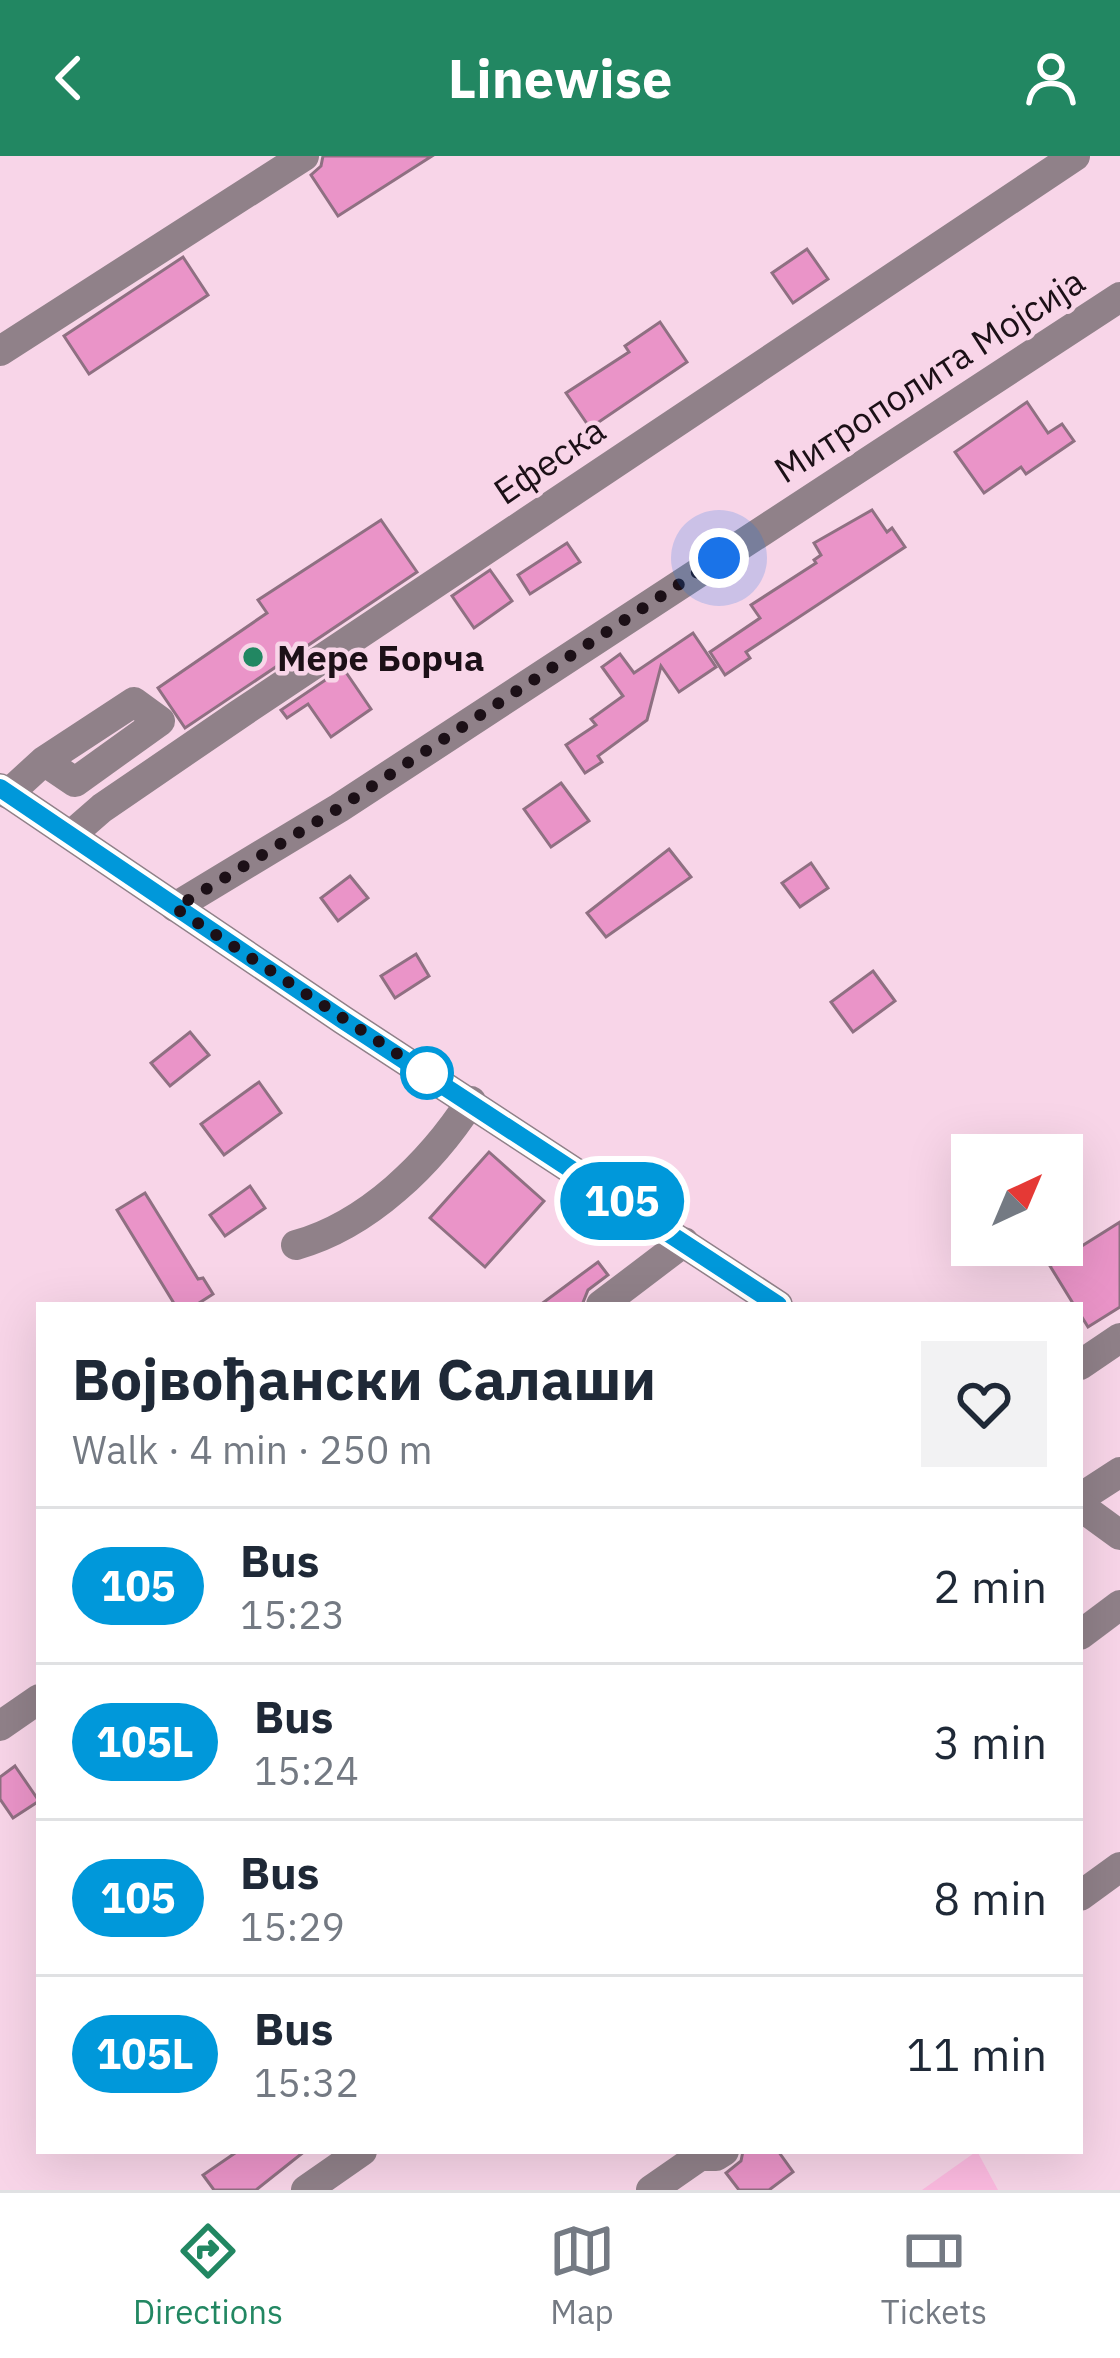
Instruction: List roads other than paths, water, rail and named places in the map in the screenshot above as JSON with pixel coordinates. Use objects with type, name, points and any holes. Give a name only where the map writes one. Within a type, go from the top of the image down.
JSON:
[{"type":"street","points":[[0,351],[304,156]]},
{"type":"street","name":"Ефеска","points":[[71,835],[102,808],[238,715],[1075,156]]},
{"type":"street","name":"Митрополита Мојсија","points":[[175,908],[339,808],[1120,297]]},
{"type":"street","points":[[44,761],[4,791],[774,1302]]},
{"type":"street","points":[[296,1245],[325,1237],[397,1185],[428,1159],[471,1101]]},
{"type":"street","points":[[605,1302],[684,1242]]},
{"type":"street","points":[[1083,1362],[1120,1338]]},
{"type":"street","points":[[1083,1500],[1120,1472]]},
{"type":"street","points":[[1083,1504],[1120,1534]]},
{"type":"street","points":[[1083,1634],[1120,1605]]},
{"type":"street","points":[[0,1726],[36,1702]]},
{"type":"street","points":[[1083,1894],[1120,1867]]},
{"type":"street","points":[[306,2190],[358,2154]]},
{"type":"street","points":[[651,2190],[700,2156],[719,2154]]},
{"type":"place","name":"Мере Борча","points":[[253,657]]}]
